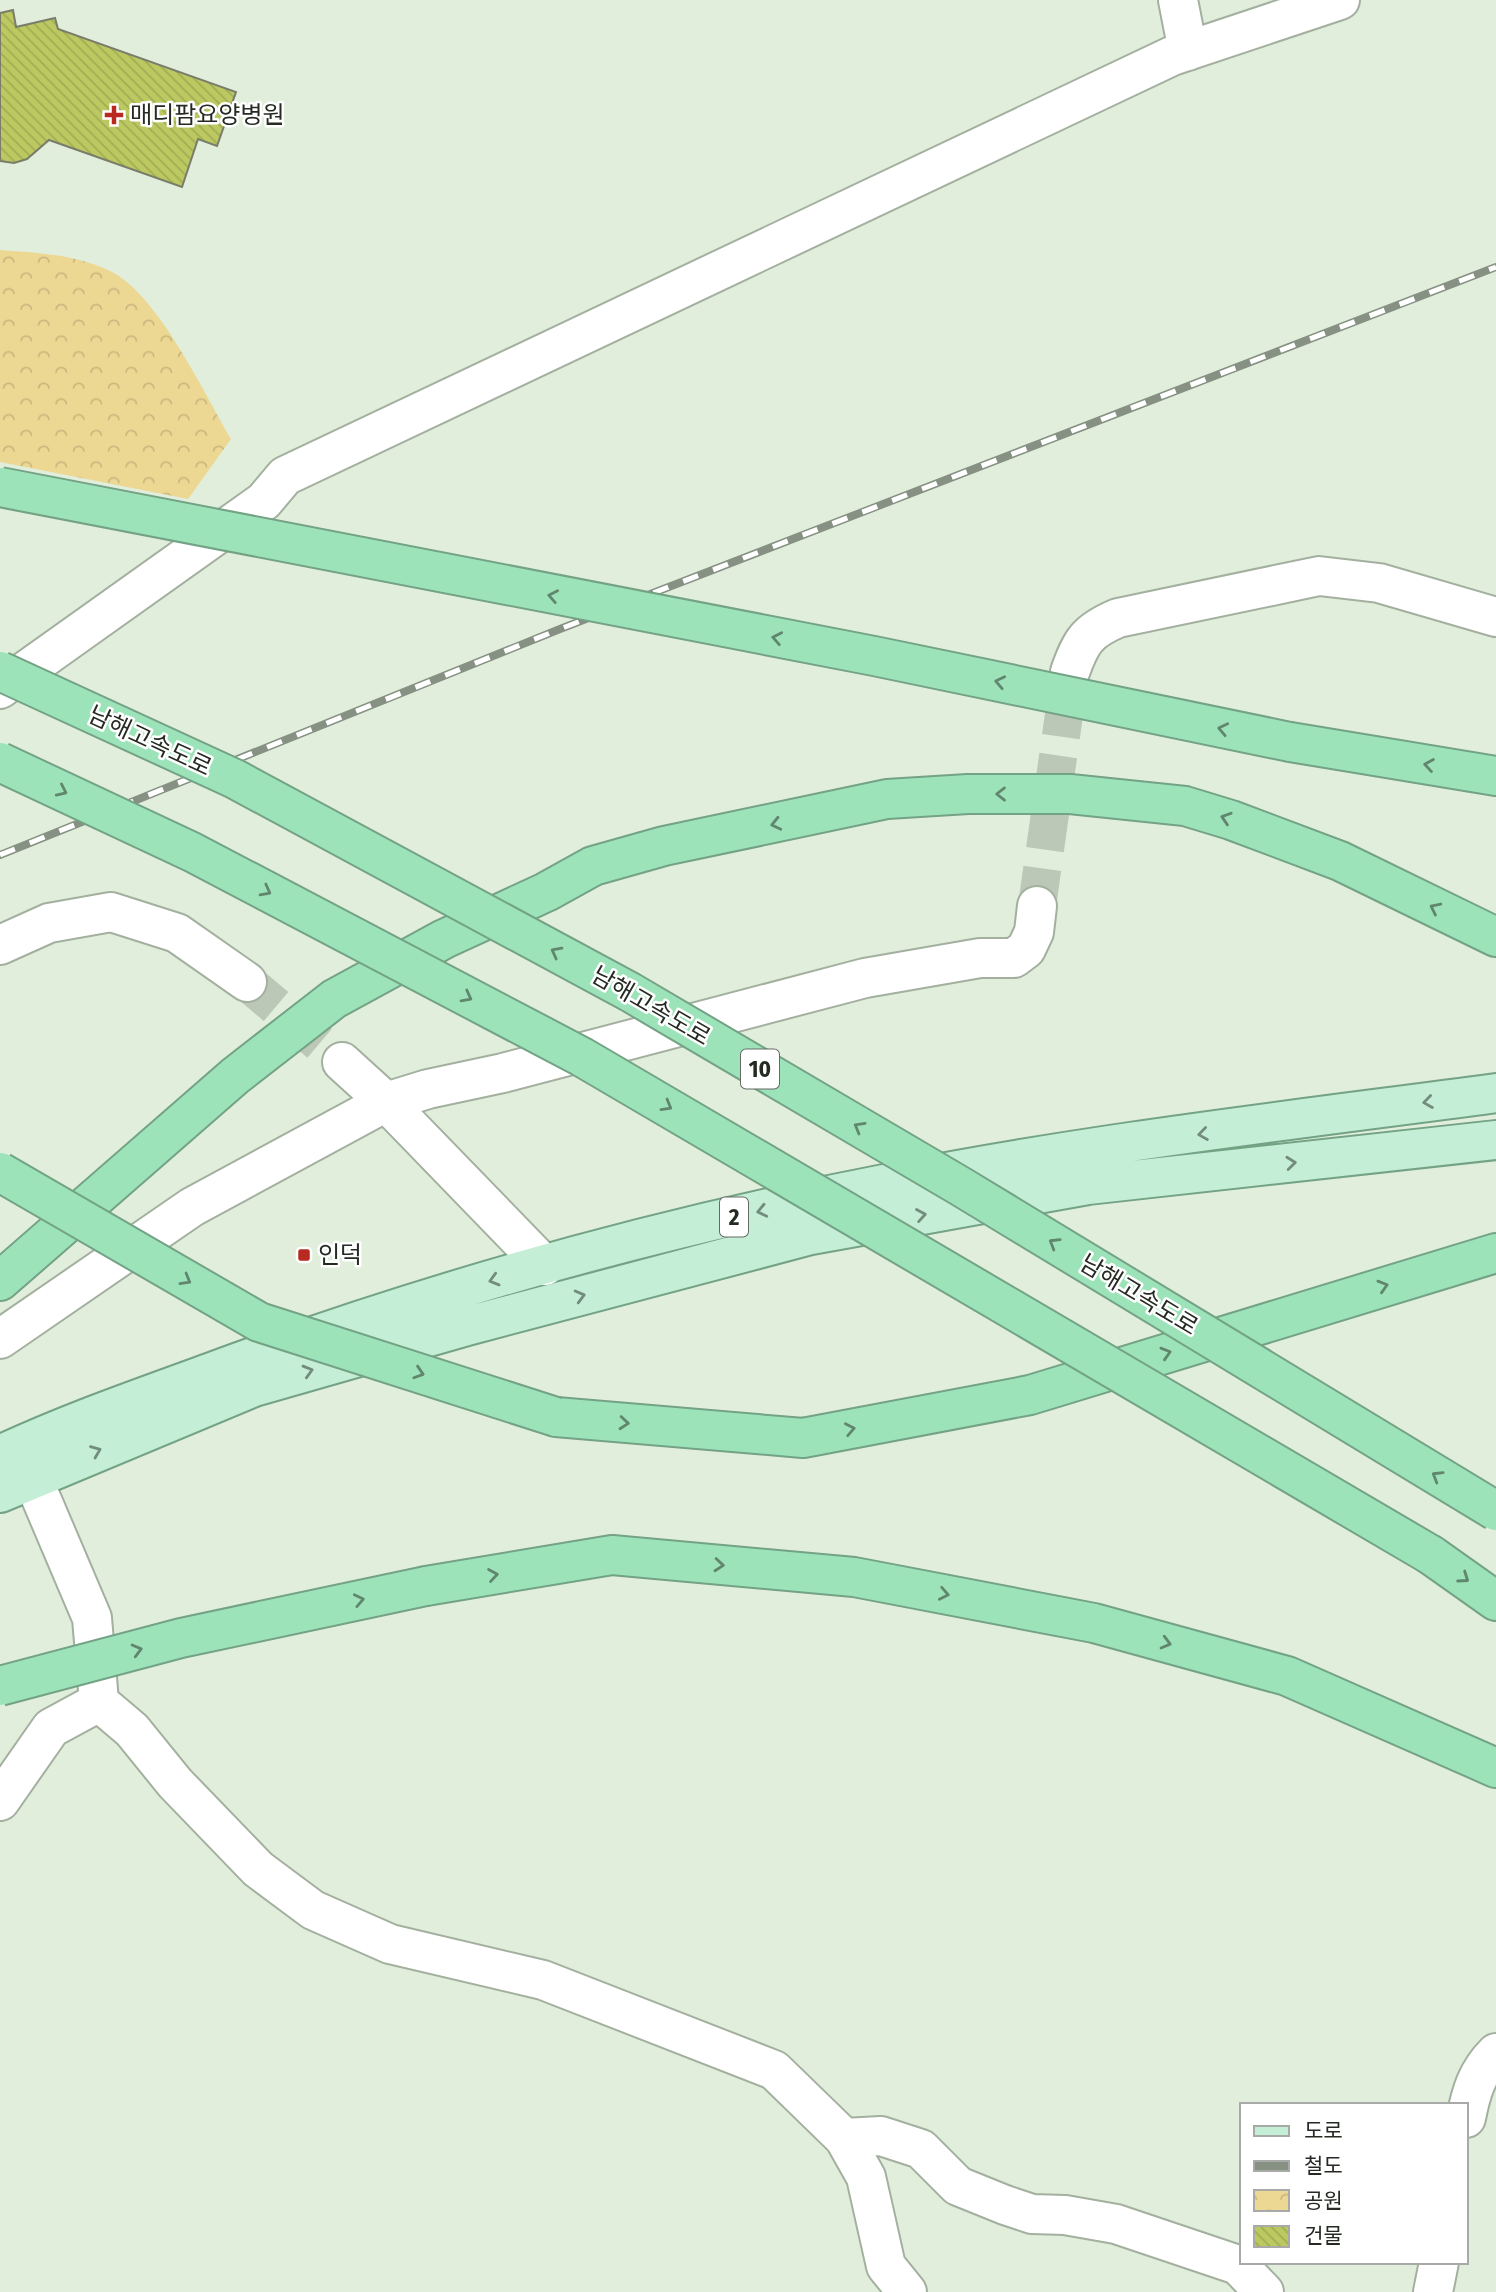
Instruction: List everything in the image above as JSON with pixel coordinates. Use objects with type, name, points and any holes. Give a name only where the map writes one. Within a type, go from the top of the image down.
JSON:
[{"type":"highway","points":[[0,486],[874,656],[1290,742],[1496,776]]},
{"type":"highway","name":"남해고속도로","points":[[0,671],[235,779],[630,992],[960,1186],[1496,1511]]},
{"type":"highway","points":[[0,762],[192,852],[582,1057],[1431,1555],[1496,1601]]},
{"type":"highway","points":[[0,1281],[235,1076],[334,999],[444,939],[546,892],[593,866],[664,846],[887,799],[968,794],[1070,793],[1185,806],[1231,820],[1340,862],[1496,937]]},
{"type":"highway","points":[[0,1172],[259,1322],[556,1417],[803,1438],[1030,1395],[1496,1253]]},
{"type":"highway","points":[[0,1686],[181,1638],[426,1586],[612,1555],[854,1577],[1094,1623],[1287,1676],[1496,1768]]},
{"type":"main road","name":"2","points":[[0,1455],[269,1351],[393,1310],[646,1237],[890,1182],[1069,1152],[1496,1093]]},
{"type":"main road","name":"2","points":[[16,1485],[254,1387],[467,1325],[811,1235],[1088,1185],[1496,1140]]},
{"type":"street","points":[[1178,0],[1188,51]]},
{"type":"street","points":[[0,689],[264,501],[285,476],[1188,51],[1340,0]]},
{"type":"street","points":[[1070,672],[1079,645],[1095,628],[1118,618],[1319,576],[1379,583],[1496,617]]},
{"type":"street","points":[[0,1339],[192,1207],[386,1102],[428,1088],[503,1073],[865,978],[980,958],[1014,958],[1026,949],[1034,932],[1037,906]]},
{"type":"street","points":[[0,945],[49,923],[111,912],[177,933],[247,982]]},
{"type":"street","points":[[342,1062],[386,1102],[545,1266]]},
{"type":"street","points":[[16,1485],[92,1618],[99,1702],[132,1730],[175,1783],[258,1869],[313,1910],[390,1944],[543,1980],[774,2070],[844,2138],[866,2177],[886,2266],[907,2292]]},
{"type":"street","points":[[0,1801],[51,1728],[99,1702]]},
{"type":"street","points":[[1468,2107],[1471,2091],[1480,2072],[1496,2053]]},
{"type":"street","points":[[844,2138],[881,2136],[921,2149],[958,2186],[1005,2206],[1032,2214],[1065,2215],[1116,2224],[1238,2265],[1264,2292]]},
{"type":"street","points":[[1433,2292],[1439,2264]]},
{"type":"green space","points":[[0,250],[42,253],[97,265],[128,283],[162,322],[231,439],[188,499],[0,462]]},
{"type":"building","name":"매디팜요양병원","points":[[13,10],[16,27],[55,18],[58,29],[236,92],[217,146],[198,139],[182,187],[49,140],[27,159],[14,163],[0,161],[0,13]]},
{"type":"tunnel","points":[[1037,906],[1070,672]]},
{"type":"tunnel","points":[[247,982],[342,1062]]},
{"type":"railway","points":[[0,855],[560,629],[1496,267]]},
{"type":"place","name":"매디팜요양병원","points":[[114,115]]},
{"type":"place","name":"인덕","points":[[304,1255]]}]
